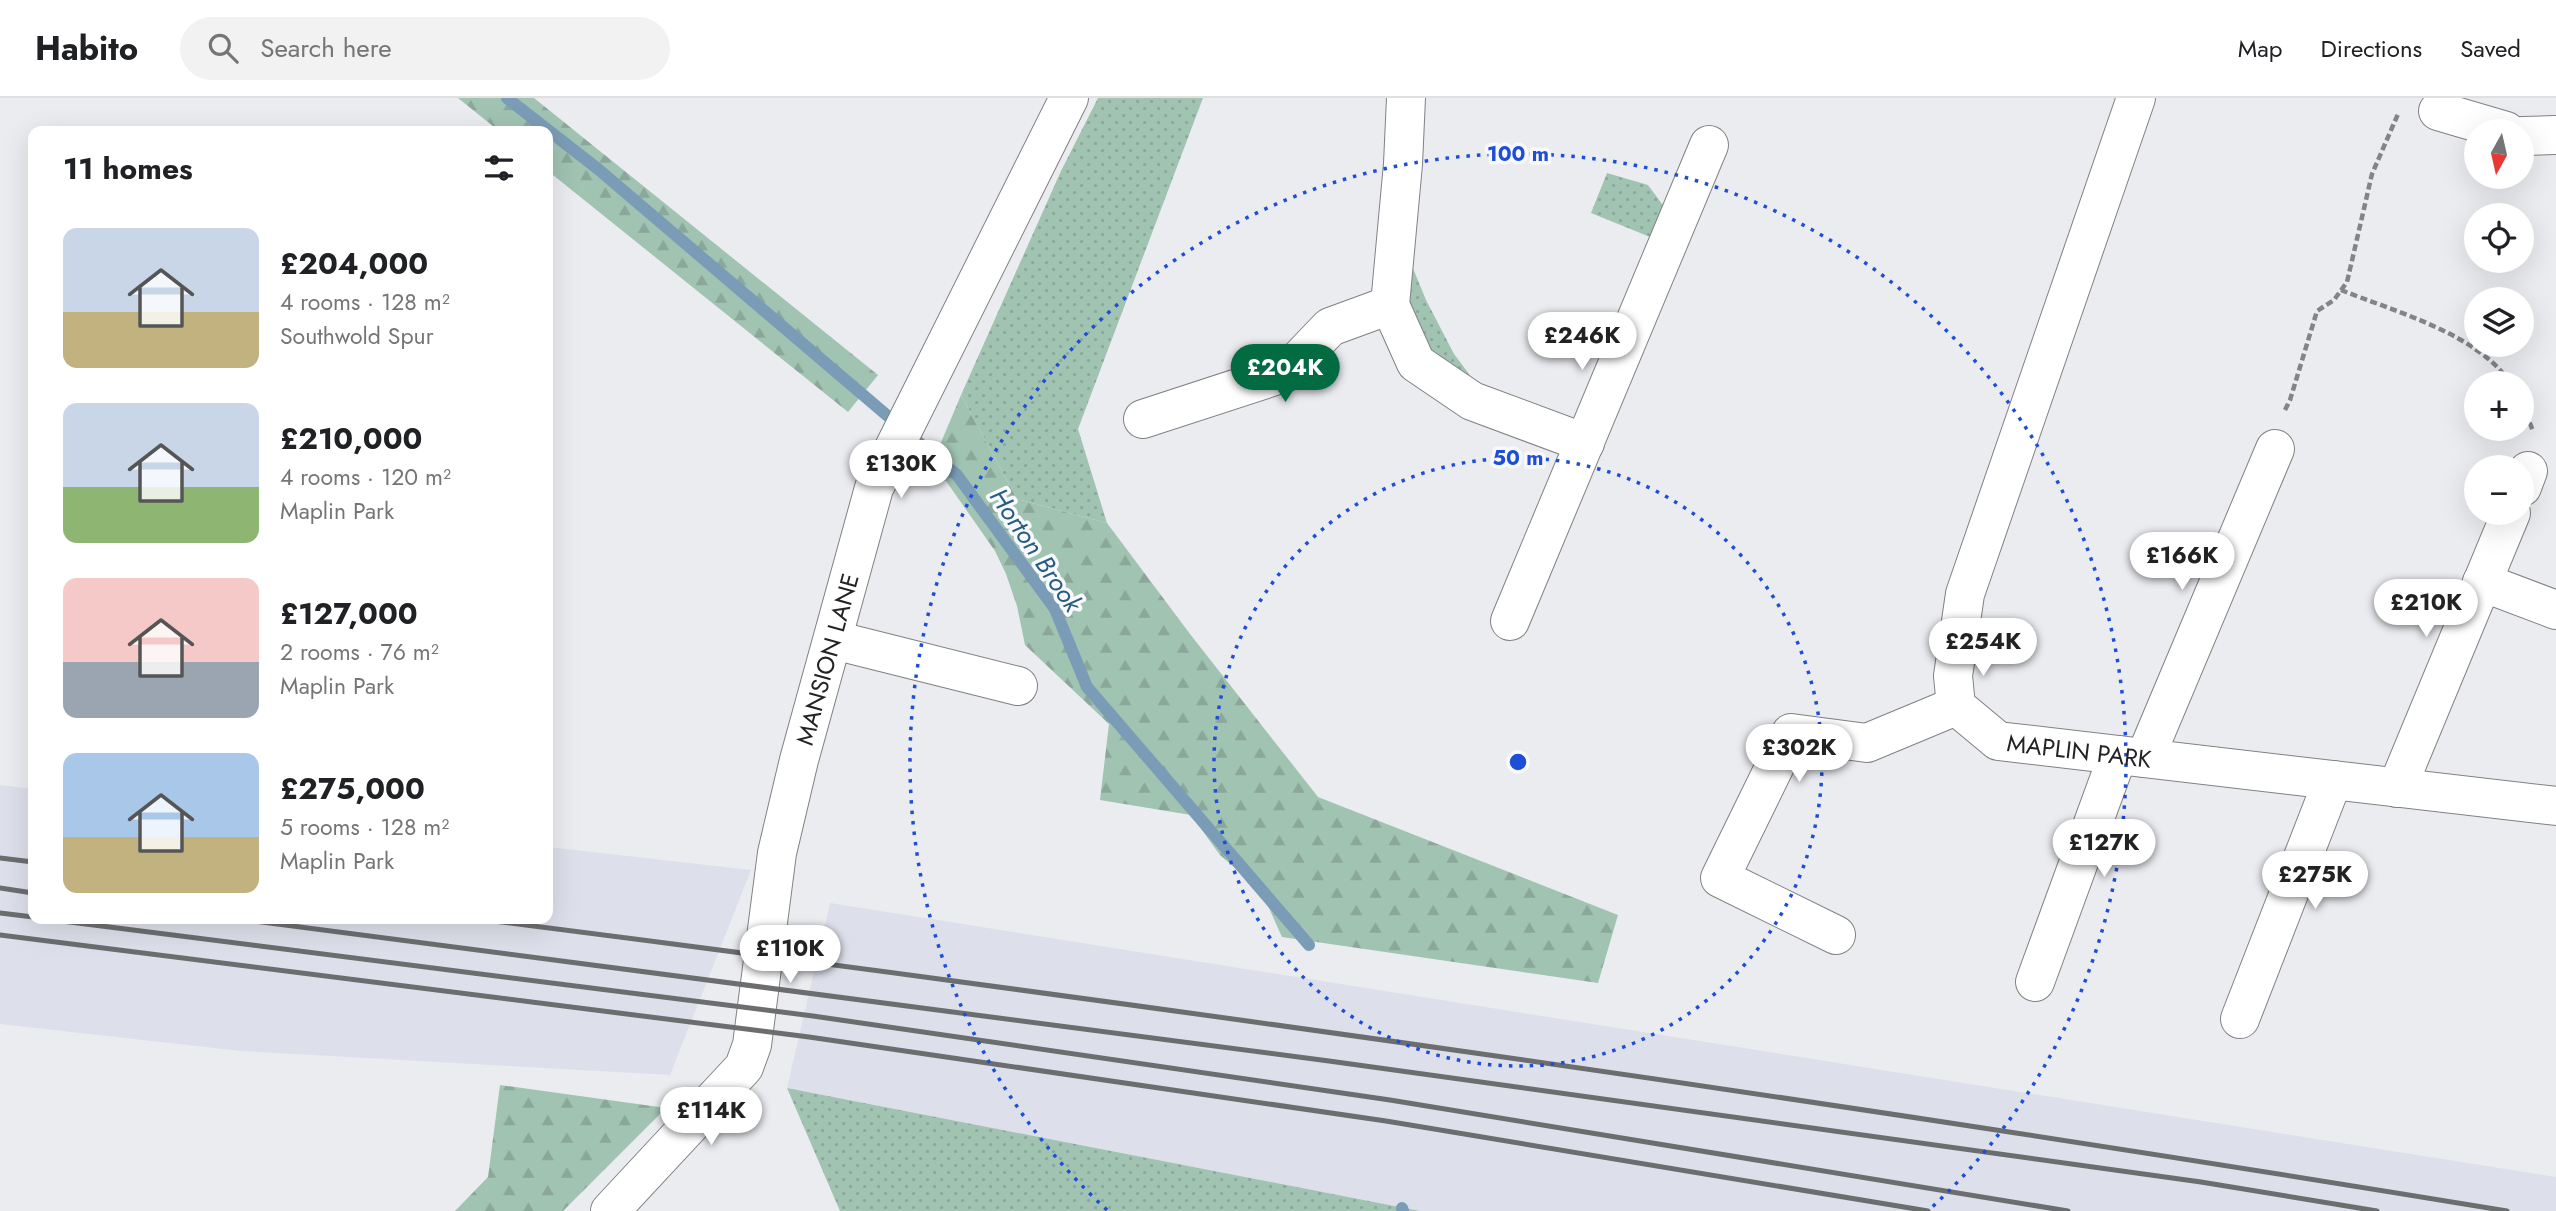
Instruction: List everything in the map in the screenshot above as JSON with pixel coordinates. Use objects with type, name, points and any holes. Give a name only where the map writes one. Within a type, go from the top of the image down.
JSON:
[{"type":"street","name":"MANSION LANE","points":[[610,1211],[744,1067],[752,1045],[777,853],[799,760],[874,488],[1069,98]]},
{"type":"street","points":[[1406,98],[1390,305],[1416,363],[1472,401],[1585,443]]},
{"type":"street","points":[[1836,935],[1720,878],[1791,733],[1867,743],[1956,706],[1953,676],[1965,594],[2136,98]]},
{"type":"street","points":[[2421,108],[2464,120]]},
{"type":"street","points":[[2534,136],[2556,135]]},
{"type":"street","points":[[1510,621],[1709,145]]},
{"type":"street","points":[[1143,419],[1287,372],[1330,327],[1390,305]]},
{"type":"street","points":[[2035,982],[2131,757],[2275,449]]},
{"type":"street","points":[[2397,788],[2506,525]]},
{"type":"street","points":[[2482,582],[2556,610]]},
{"type":"street","points":[[834,640],[1018,686]]},
{"type":"street","name":"MAPLIN PARK","points":[[1956,706],[1998,741],[2556,806]]},
{"type":"street","points":[[2240,1019],[2333,780]]},
{"type":"path","points":[[2275,449],[2276,425],[2290,400],[2317,311],[2334,300],[2347,282],[2372,174],[2421,108]]},
{"type":"path","points":[[2341,290],[2446,332],[2480,352],[2502,371]]},
{"type":"shaded area","points":[[0,785],[28,788],[28,924],[553,924],[553,848],[751,870],[670,1075],[241,1051],[0,1024]]},
{"type":"shaded area","points":[[830,903],[2556,1177],[2556,1211],[1420,1211],[787,1088]]},
{"type":"green space","points":[[458,98],[534,98],[878,375],[848,412],[553,175],[553,126],[493,126]]},
{"type":"green space","points":[[1098,98],[1203,98],[1078,429],[1107,523],[1017,499],[961,395],[1061,171]]},
{"type":"green space","points":[[1607,173],[1648,185],[1665,208],[1660,241],[1591,213]]},
{"type":"green space","points":[[1403,244],[1426,300],[1454,354],[1484,394],[1413,345]]},
{"type":"green space","points":[[961,395],[1017,499],[1107,523],[1318,797],[1618,915],[1598,983],[1282,937],[1269,908],[1248,879],[1220,855],[1191,815],[1100,800],[1109,724],[1025,645],[1017,606],[995,551],[946,481],[936,477],[926,478]]},
{"type":"green space","points":[[500,1085],[666,1108],[563,1211],[455,1211],[488,1177]]},
{"type":"green space","points":[[787,1088],[1420,1211],[840,1211]]},
{"type":"waterway","name":"Horton Brook","points":[[507,98],[543,126]]},
{"type":"waterway","name":"Horton Brook","points":[[553,134],[598,169],[957,475],[1055,609],[1087,687],[1309,945]]},
{"type":"railway","points":[[0,858],[28,861]]},
{"type":"railway","points":[[0,888],[28,892]]},
{"type":"railway","points":[[0,913],[28,916]]},
{"type":"railway","points":[[86,924],[813,1016],[1390,1100],[2068,1211]]},
{"type":"railway","points":[[277,924],[1329,1061],[2201,1182],[2377,1211]]},
{"type":"railway","points":[[516,924],[986,985],[1494,1056],[2001,1131],[2507,1211]]},
{"type":"railway","points":[[0,935],[809,1037],[1386,1121],[1928,1211]]}]
